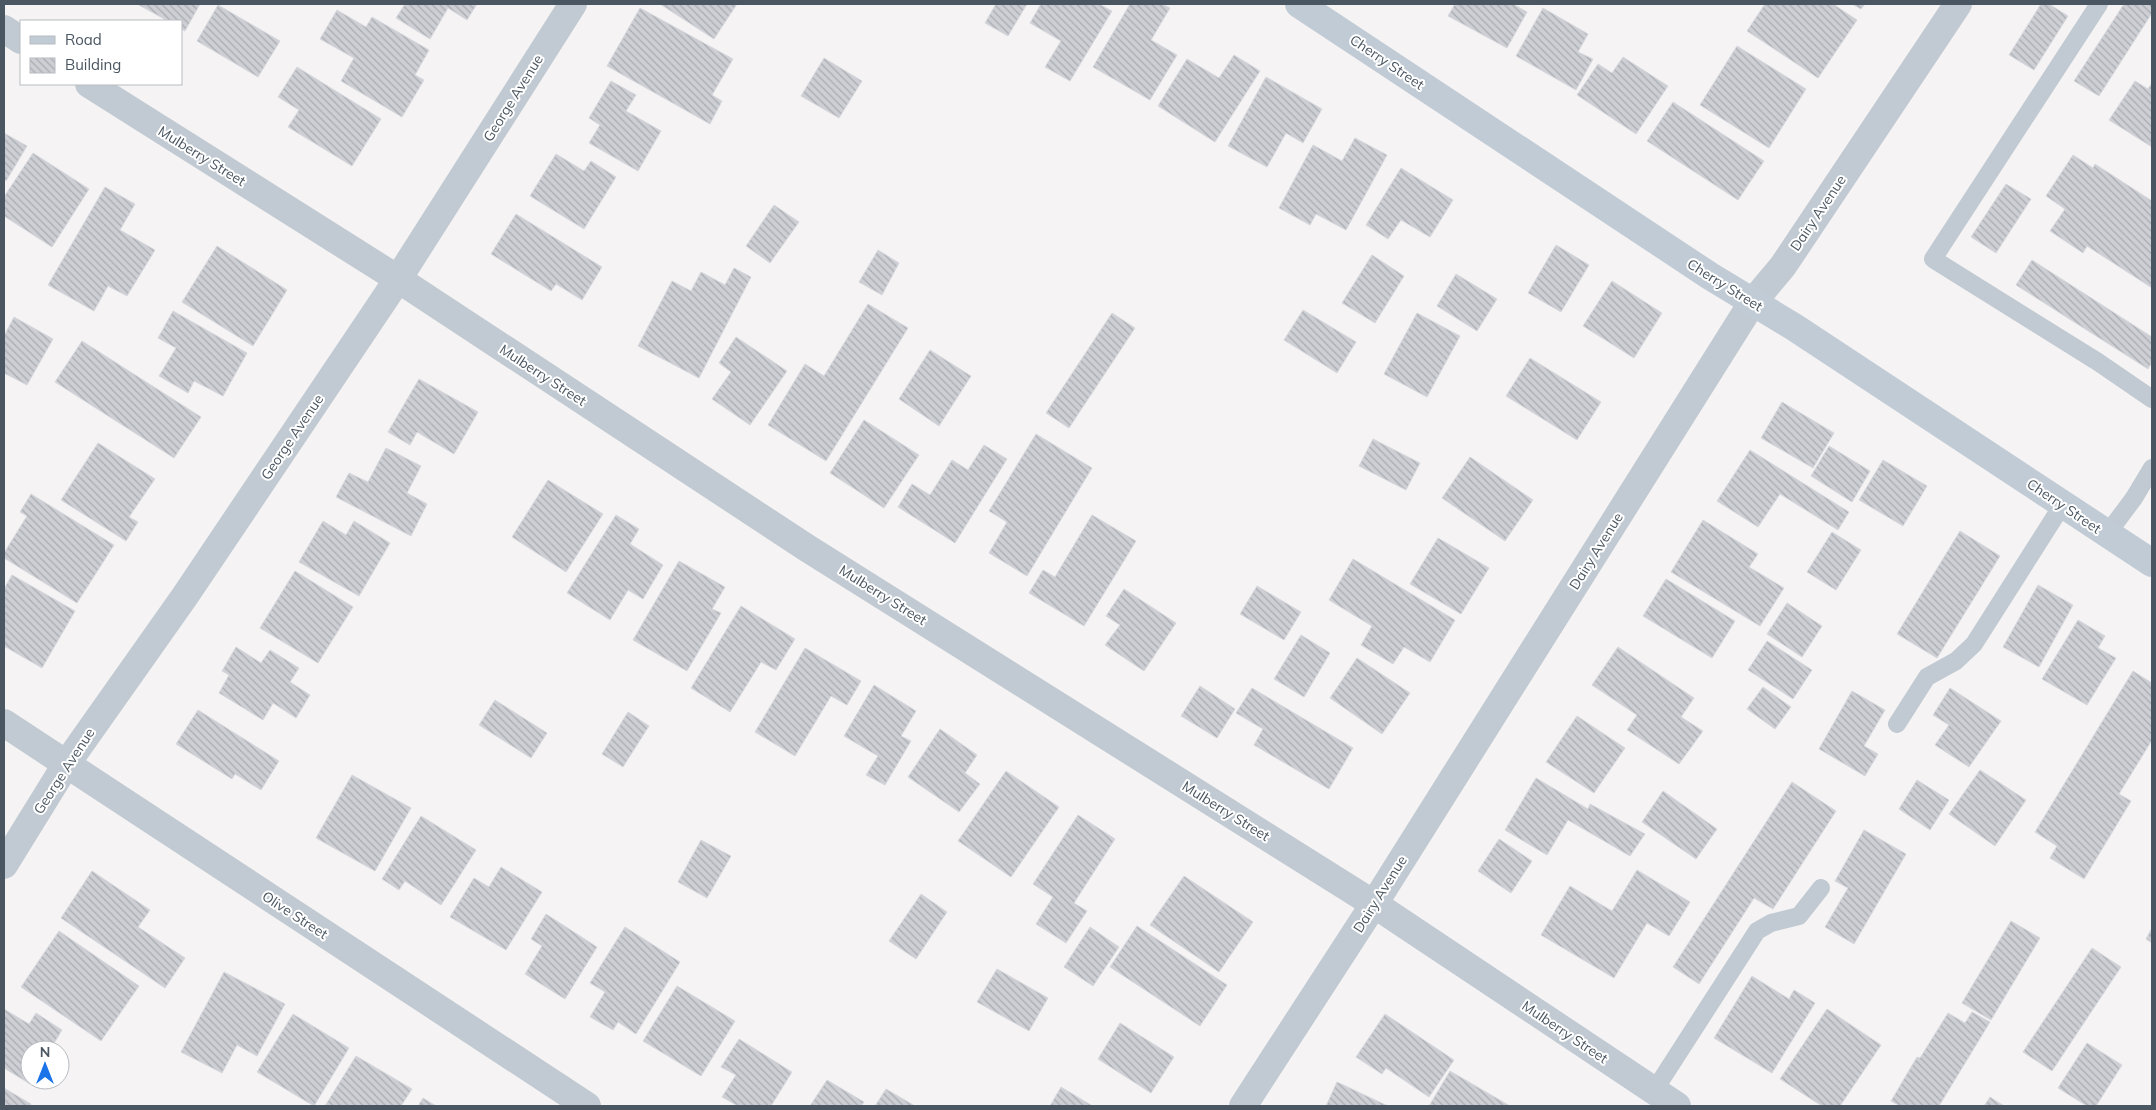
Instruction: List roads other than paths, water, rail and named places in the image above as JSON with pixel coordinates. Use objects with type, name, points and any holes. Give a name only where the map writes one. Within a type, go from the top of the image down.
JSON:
[{"type":"street","name":"George Avenue","points":[[4,865],[67,763],[184,596],[398,278],[573,4]]},
{"type":"street","name":"Cherry Street","points":[[1299,4],[1752,303],[1794,327],[2152,563]]},
{"type":"street","name":"Dairy Avenue","points":[[1243,1106],[1374,904],[1752,303],[1783,266],[1958,4]]},
{"type":"street","points":[[4,29],[20,39]]},
{"type":"street","name":"Mulberry Street","points":[[91,85],[398,278],[807,548],[1374,904],[1677,1106]]},
{"type":"street","name":"Olive Street","points":[[4,723],[587,1106]]},
{"type":"lane","points":[[2099,4],[1933,259],[2152,398]]},
{"type":"lane","points":[[2107,534],[2134,498],[2152,468]]},
{"type":"lane","points":[[1897,724],[1927,677],[1956,660],[1974,644],[2063,504]]},
{"type":"lane","points":[[1654,1091],[1757,931],[1771,924],[1799,916],[1821,888]]}]
